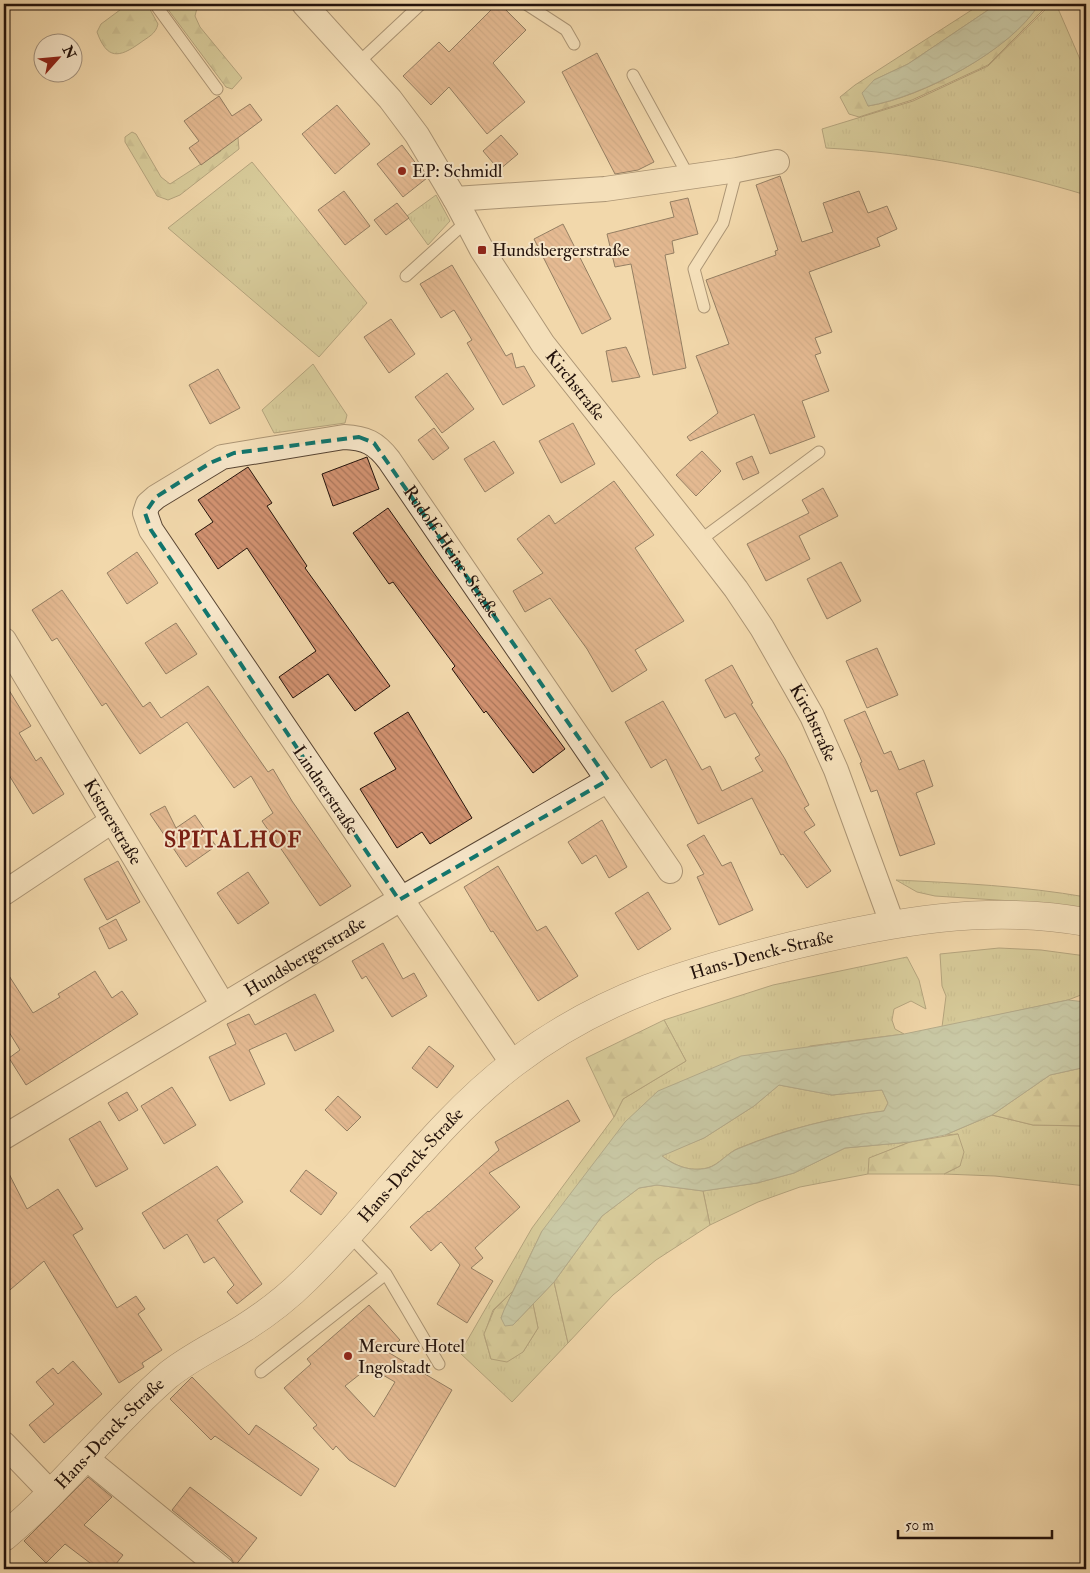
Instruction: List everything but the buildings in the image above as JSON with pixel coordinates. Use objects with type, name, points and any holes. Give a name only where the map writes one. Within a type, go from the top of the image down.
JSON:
[{"type":"street","name":"Kirchstraße","points":[[304,4],[390,99],[417,135],[456,199],[510,296],[543,344],[699,541],[736,589],[762,628],[812,716],[836,770],[892,924]]},
{"type":"street","points":[[456,199],[605,189],[737,170],[777,162]]},
{"type":"street","name":"Rudolf-Heine-Straße","points":[[145,513],[148,504],[156,497],[222,457],[344,438],[359,438],[374,443],[389,460],[670,871]]},
{"type":"street","name":"Lindnerstraße","points":[[145,513],[151,530],[399,900],[513,1064]]},
{"type":"street","name":"Kistnerstraße","points":[[4,640],[223,1006]]},
{"type":"street","name":"Hundsbergerstraße","points":[[4,1137],[399,900],[608,780]]},
{"type":"street","points":[[4,893],[112,821]]},
{"type":"street","name":"Hans-Denck-Straße","points":[[4,1537],[52,1494],[170,1374],[261,1316],[305,1280],[449,1120],[513,1064],[550,1037],[630,994],[691,972],[892,924],[934,917],[988,913],[1067,918],[1086,922]]},
{"type":"street","points":[[4,1444],[52,1494]]},
{"type":"street","points":[[86,1458],[222,1569]]},
{"type":"lane","points":[[155,4],[217,89]]},
{"type":"lane","points":[[358,63],[421,4]]},
{"type":"lane","points":[[526,4],[566,30],[574,44]]},
{"type":"lane","points":[[633,75],[689,177]]},
{"type":"lane","points":[[704,307],[694,269],[723,223],[737,170]]},
{"type":"lane","points":[[406,276],[467,221]]},
{"type":"lane","points":[[699,541],[819,452]]},
{"type":"lane","points":[[348,1234],[386,1274],[439,1364]]},
{"type":"lane","points":[[261,1372],[386,1274]]},
{"type":"highlighted area","points":[[359,437],[374,443],[608,780],[399,900],[151,530],[145,513],[156,497],[210,463],[234,453]]},
{"type":"green space","points":[[128,4],[147,4],[158,24],[154,33],[133,48],[126,52],[114,54],[105,48],[97,32],[101,24]]},
{"type":"green space","points":[[164,4],[198,4],[195,16],[200,27],[242,78],[232,89],[226,87]]},
{"type":"green space","points":[[981,4],[997,4],[908,64],[874,80],[868,106],[913,93],[963,69],[1008,38],[1026,21],[1039,4],[1049,4],[988,65],[912,100],[859,117],[849,114],[840,97],[855,85]]},
{"type":"green space","points":[[1051,4],[1056,4],[1086,73],[1086,195],[1022,177],[925,158],[826,148],[822,129],[913,101],[988,66]]},
{"type":"green space","points":[[132,132],[136,134],[161,177],[170,184],[221,151],[217,145],[238,138],[239,149],[180,195],[168,200],[157,196],[125,142],[125,137]]},
{"type":"green space","points":[[252,162],[367,303],[319,357],[168,228]]},
{"type":"green space","points":[[436,195],[450,221],[428,245],[407,216]]},
{"type":"green space","points":[[313,364],[347,415],[345,423],[274,433],[262,410]]},
{"type":"green space","points":[[896,880],[944,882],[1062,893],[1086,897],[1086,909],[1043,903],[935,896],[917,892]]},
{"type":"green space","points":[[999,948],[1041,950],[1086,956],[1086,993],[1068,1000],[942,1027],[946,996],[942,986],[940,954]]},
{"type":"green space","points":[[907,957],[919,980],[926,1009],[911,1001],[894,1009],[892,1020],[895,1029],[904,1034],[810,1046],[542,1231],[513,1291],[493,1310],[484,1335],[491,1359],[523,1352],[538,1328],[533,1304],[554,1282],[568,1343],[512,1402],[460,1353],[532,1228],[614,1117],[623,1099],[686,1061],[664,1020],[773,985]]},
{"type":"green space","points":[[664,1020],[686,1061],[623,1099],[614,1117],[586,1058]]},
{"type":"green space","points":[[1086,1067],[1086,1126],[1033,1125],[992,1115],[1050,1075]]},
{"type":"green space","points":[[779,1085],[832,1095],[882,1090],[888,1103],[884,1111],[810,1125],[757,1141],[735,1150],[716,1164],[707,1168],[689,1169],[661,1155],[704,1138],[754,1106]]},
{"type":"green space","points":[[992,1115],[1033,1125],[1086,1126],[1086,1186],[995,1176],[944,1174],[960,1166],[958,1134],[945,1135]]},
{"type":"green space","points":[[958,1134],[964,1152],[960,1166],[944,1174],[868,1174],[869,1158],[910,1142]]},
{"type":"green space","points":[[910,1142],[870,1158],[868,1174],[800,1187],[758,1202],[710,1225],[703,1191],[757,1183],[794,1173],[845,1148]]},
{"type":"green space","points":[[657,1185],[703,1191],[710,1225],[656,1260],[613,1295],[568,1343],[554,1282],[602,1216],[639,1188]]},
{"type":"green space","points":[[513,1291],[501,1318],[513,1325],[533,1304],[538,1328],[523,1352],[507,1362],[491,1359],[484,1334],[494,1310]]},
{"type":"water","points":[[997,4],[1039,4],[1026,22],[987,55],[938,82],[913,93],[868,106],[862,93],[874,80],[908,64]]},
{"type":"water","points":[[1068,1000],[1086,1002],[1086,1067],[1050,1075],[992,1115],[945,1135],[910,1142],[845,1148],[794,1173],[757,1183],[703,1191],[657,1185],[639,1188],[602,1216],[554,1282],[513,1325],[505,1326],[501,1318],[504,1310],[542,1231],[625,1122],[658,1091],[741,1056],[904,1034]],"holes":[[[779,1085],[832,1095],[882,1090],[888,1103],[884,1111],[811,1125],[758,1141],[731,1152],[708,1168],[689,1169],[672,1163],[662,1156],[704,1138],[754,1106]]]},
{"type":"place","name":"EP: Schmidl","points":[[402,171]]},
{"type":"place","name":"Hundsbergerstraße","points":[[482,250]]},
{"type":"place","name":"Mercure Hotel Ingolstadt","points":[[348,1356]]},
{"type":"district","name":"SPITALHOF","points":[[233,839]]}]
